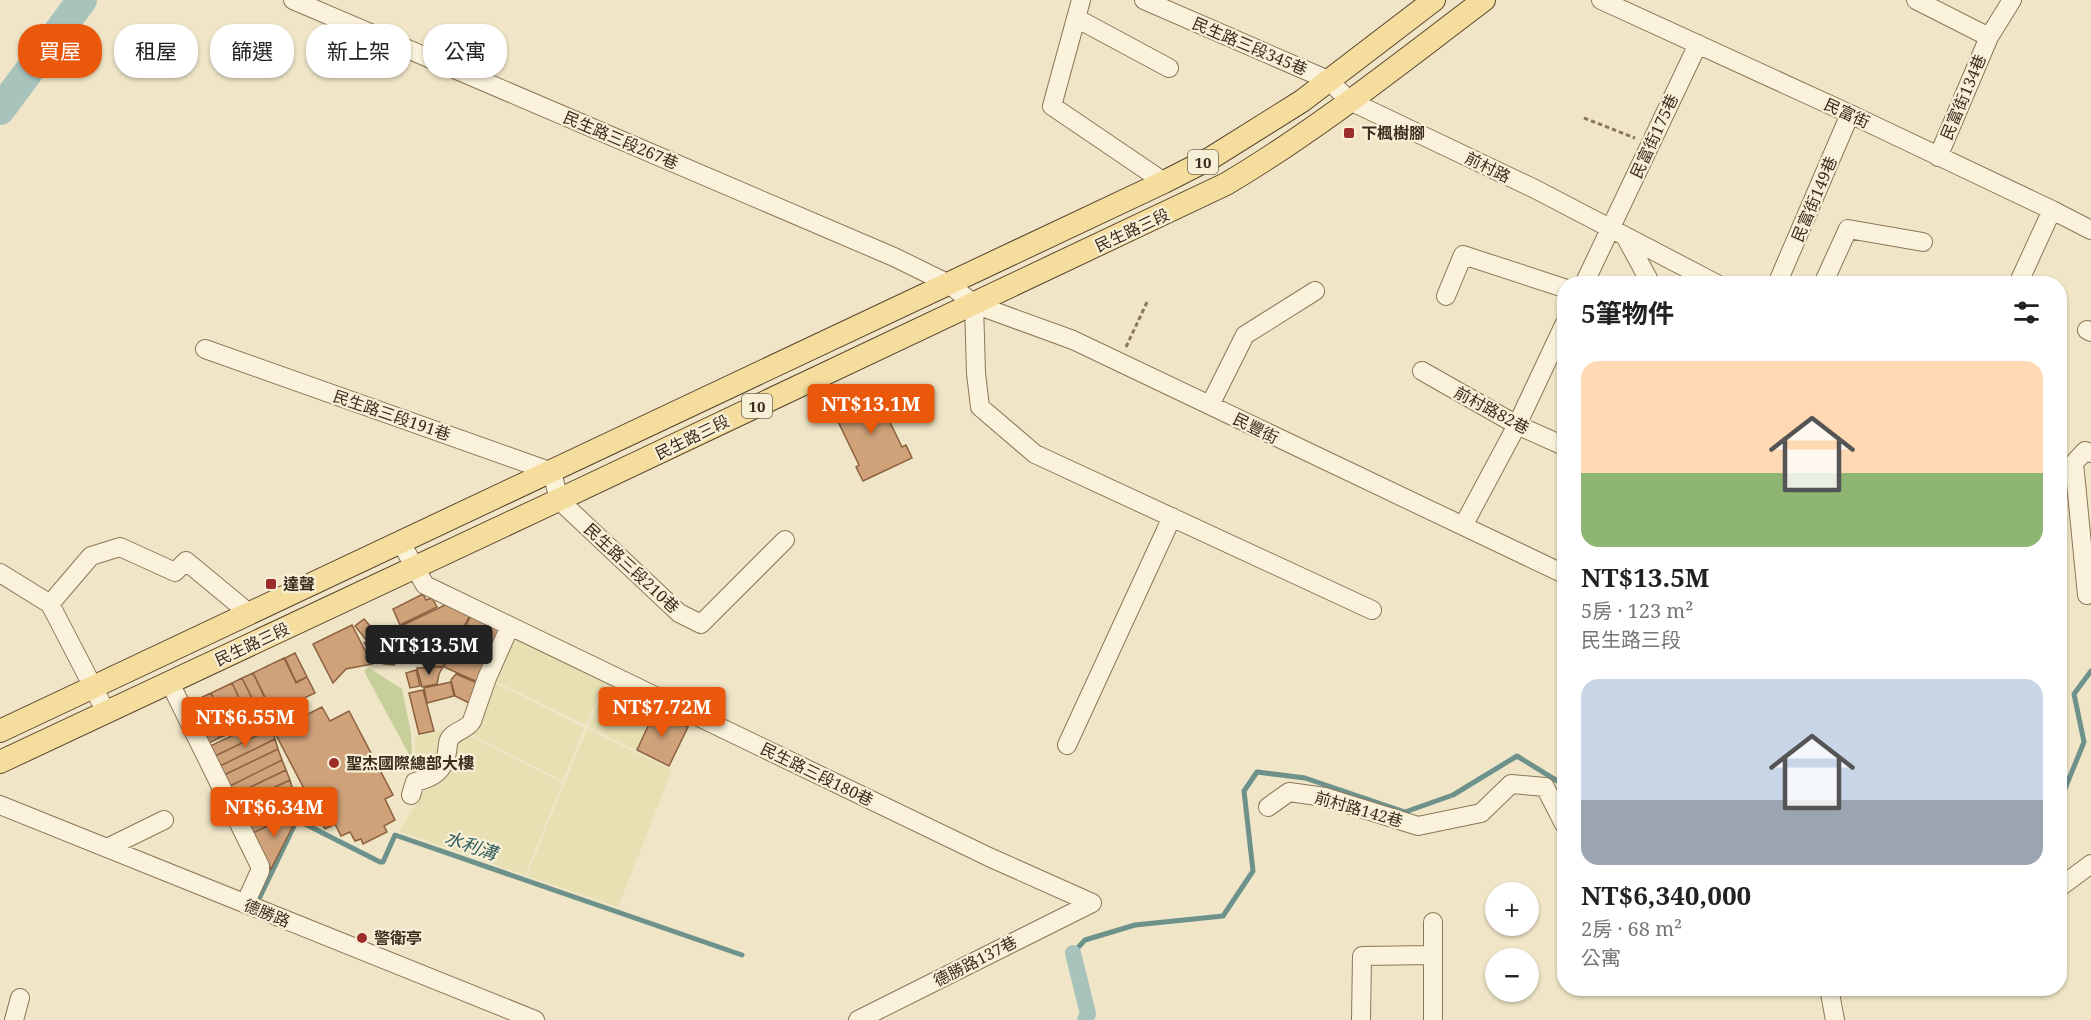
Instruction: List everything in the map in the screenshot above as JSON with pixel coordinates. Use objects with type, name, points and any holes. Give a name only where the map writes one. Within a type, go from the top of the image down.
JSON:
[{"type":"main road","name":"民生路三段","points":[[0,731],[1164,182],[1265,126],[1302,101],[1434,0]]},
{"type":"main road","name":"民生路三段","points":[[0,762],[1226,184],[1280,152],[1484,0]]},
{"type":"street","name":"民生路三段267巷","points":[[293,0],[894,257],[949,284]]},
{"type":"street","points":[[1081,0],[1052,106],[1164,182]]},
{"type":"street","name":"民生路三段345巷","points":[[1144,0],[1328,80],[1350,101]]},
{"type":"street","name":"民富街","points":[[1601,0],[1850,114],[2052,210],[2091,231]]},
{"type":"street","points":[[1916,0],[1989,37]]},
{"type":"street","name":"民富街134巷","points":[[1938,157],[1989,37],[2012,0]]},
{"type":"street","points":[[1076,18],[1169,68]]},
{"type":"street","name":"民富街175巷","points":[[1589,276],[1618,232],[1650,144],[1698,44]]},
{"type":"street","name":"前村路","points":[[1350,101],[1535,189],[1702,276]]},
{"type":"street","name":"民富街149巷","points":[[1780,276],[1850,114]]},
{"type":"street","points":[[2022,276],[2052,210]]},
{"type":"street","points":[[1827,276],[1848,230],[1923,242]]},
{"type":"street","points":[[1618,232],[1646,276]]},
{"type":"street","points":[[1446,296],[1463,255],[1557,286]]},
{"type":"street","name":"民豐街","points":[[949,284],[974,304],[1073,340],[1557,571]]},
{"type":"street","points":[[1210,405],[1245,335],[1315,291]]},
{"type":"street","points":[[974,304],[976,372],[980,407],[1035,454],[1372,610]]},
{"type":"street","points":[[1462,526],[1517,425],[1557,340]]},
{"type":"street","name":"民生路三段191巷","points":[[205,349],[552,472]]},
{"type":"street","name":"前村路82巷","points":[[1422,371],[1517,425],[1557,443]]},
{"type":"street","points":[[2087,595],[2067,459],[2085,451],[2091,453]]},
{"type":"street","points":[[552,472],[559,500]]},
{"type":"street","name":"民生路三段210巷","points":[[559,500],[679,613],[701,624],[785,540]]},
{"type":"street","points":[[1066,745],[1172,517]]},
{"type":"street","name":"民生路三段180巷","points":[[401,543],[413,568],[425,585],[979,852],[1092,903]]},
{"type":"street","points":[[50,604],[91,556],[120,547],[175,573],[186,561],[250,614]]},
{"type":"street","points":[[0,573],[50,604],[106,712]]},
{"type":"street","points":[[411,795],[415,782],[431,778],[438,773],[443,764],[447,744],[452,736],[469,727],[510,626]]},
{"type":"street","points":[[170,683],[260,866],[260,871],[245,904]]},
{"type":"street","name":"前村路142巷","points":[[1268,807],[1289,792],[1325,797],[1418,826],[1481,813],[1511,784],[1545,787],[1557,810]]},
{"type":"street","name":"德勝路","points":[[0,805],[535,1020]]},
{"type":"street","points":[[107,848],[164,820]]},
{"type":"street","points":[[2067,882],[2091,864]]},
{"type":"street","name":"德勝路137巷","points":[[858,1020],[1092,903]]},
{"type":"street","points":[[1432,922],[1433,1020]]},
{"type":"street","points":[[1361,1020],[1362,956],[1433,955]]},
{"type":"street","points":[[1830,996],[1835,1020]]},
{"type":"path","points":[[1584,118],[1650,144]]},
{"type":"path","points":[[1119,362],[1148,300]]},
{"type":"shaded area","points":[[511,635],[606,680],[585,725],[491,679]]},
{"type":"shaded area","points":[[491,681],[584,728],[563,781],[468,732]]},
{"type":"shaded area","points":[[608,681],[656,704],[636,750],[588,726]]},
{"type":"shaded area","points":[[453,728],[438,761],[415,776],[415,736]]},
{"type":"shaded area","points":[[587,729],[672,770],[618,907],[527,876]]},
{"type":"shaded area","points":[[465,734],[562,783],[525,875],[399,831],[454,744]]},
{"type":"green space","points":[[369,668],[402,689],[411,733],[412,760],[364,671]]},
{"type":"building","points":[[874,389],[902,447],[906,445],[912,458],[863,481],[856,467],[859,465],[832,409]]},
{"type":"building","points":[[423,594],[426,600],[432,598],[437,607],[400,625],[393,609]]},
{"type":"building","points":[[447,604],[470,615],[443,666],[430,667],[390,648],[399,627]]},
{"type":"building","points":[[471,616],[500,630],[482,684],[444,667]]},
{"type":"building","points":[[364,619],[385,643],[373,652],[364,643],[367,641],[355,626]]},
{"type":"building","points":[[352,625],[372,664],[346,669],[333,683],[313,644]]},
{"type":"building","points":[[382,645],[402,655],[394,665],[384,664],[370,656]]},
{"type":"building","points":[[295,653],[307,677],[296,682],[285,658]]},
{"type":"building","points":[[284,658],[296,683],[307,677],[315,693],[273,713],[253,673]]},
{"type":"building","points":[[443,667],[437,684],[422,687],[417,668]]},
{"type":"building","points":[[416,670],[420,686],[410,688],[406,673]]},
{"type":"building","points":[[253,673],[272,713],[262,718],[242,678]]},
{"type":"building","points":[[456,674],[482,685],[473,705],[455,696],[451,680]]},
{"type":"building","points":[[242,678],[262,718],[251,723],[232,683]]},
{"type":"building","points":[[451,682],[454,696],[427,703],[424,688]]},
{"type":"building","points":[[232,683],[251,723],[231,733],[211,693]]},
{"type":"building","points":[[423,690],[434,731],[419,734],[409,693]]},
{"type":"building","points":[[211,693],[231,733],[219,738],[200,698]]},
{"type":"building","points":[[200,698],[219,738],[209,743],[190,703]]},
{"type":"building","name":"聖杰國際總部大樓","points":[[322,707],[330,721],[349,711],[393,795],[385,799],[395,820],[384,826],[387,832],[363,844],[361,839],[355,841],[350,832],[341,836],[335,824],[325,829],[274,731]]},
{"type":"building","points":[[655,711],[688,727],[669,766],[637,750]]},
{"type":"building","points":[[267,719],[271,729],[215,756],[210,746]]},
{"type":"building","points":[[271,729],[275,739],[220,766],[215,756]]},
{"type":"building","points":[[275,739],[278,749],[224,775],[220,766]]},
{"type":"building","points":[[278,749],[282,760],[230,786],[224,775]]},
{"type":"building","points":[[282,760],[286,770],[234,795],[230,786]]},
{"type":"building","points":[[286,770],[290,780],[239,804],[234,795]]},
{"type":"building","points":[[290,780],[293,790],[243,814],[239,804]]},
{"type":"building","points":[[293,790],[297,800],[248,823],[243,814]]},
{"type":"building","points":[[297,800],[301,810],[253,833],[248,823]]},
{"type":"building","points":[[293,814],[296,820],[271,869],[253,833]]},
{"type":"waterway","points":[[0,110],[82,0]]},
{"type":"waterway","points":[[2067,784],[2084,742],[2074,694],[2091,671]]},
{"type":"waterway","points":[[1073,953],[1085,940],[1135,925],[1223,916],[1253,871],[1244,791],[1257,772],[1305,778],[1405,812],[1453,795],[1517,756],[1557,781]]},
{"type":"waterway","name":"水利溝","points":[[257,903],[297,820],[380,862],[383,862],[395,835],[742,955]]},
{"type":"waterway","points":[[1073,953],[1088,1014],[1085,1020]]},
{"type":"place","name":"下楓樹腳","points":[[1349,133]]},
{"type":"place","name":"達聲","points":[[271,584]]},
{"type":"place","name":"聖杰國際總部大樓","points":[[334,763]]},
{"type":"place","name":"警衛亭","points":[[362,938]]}]
